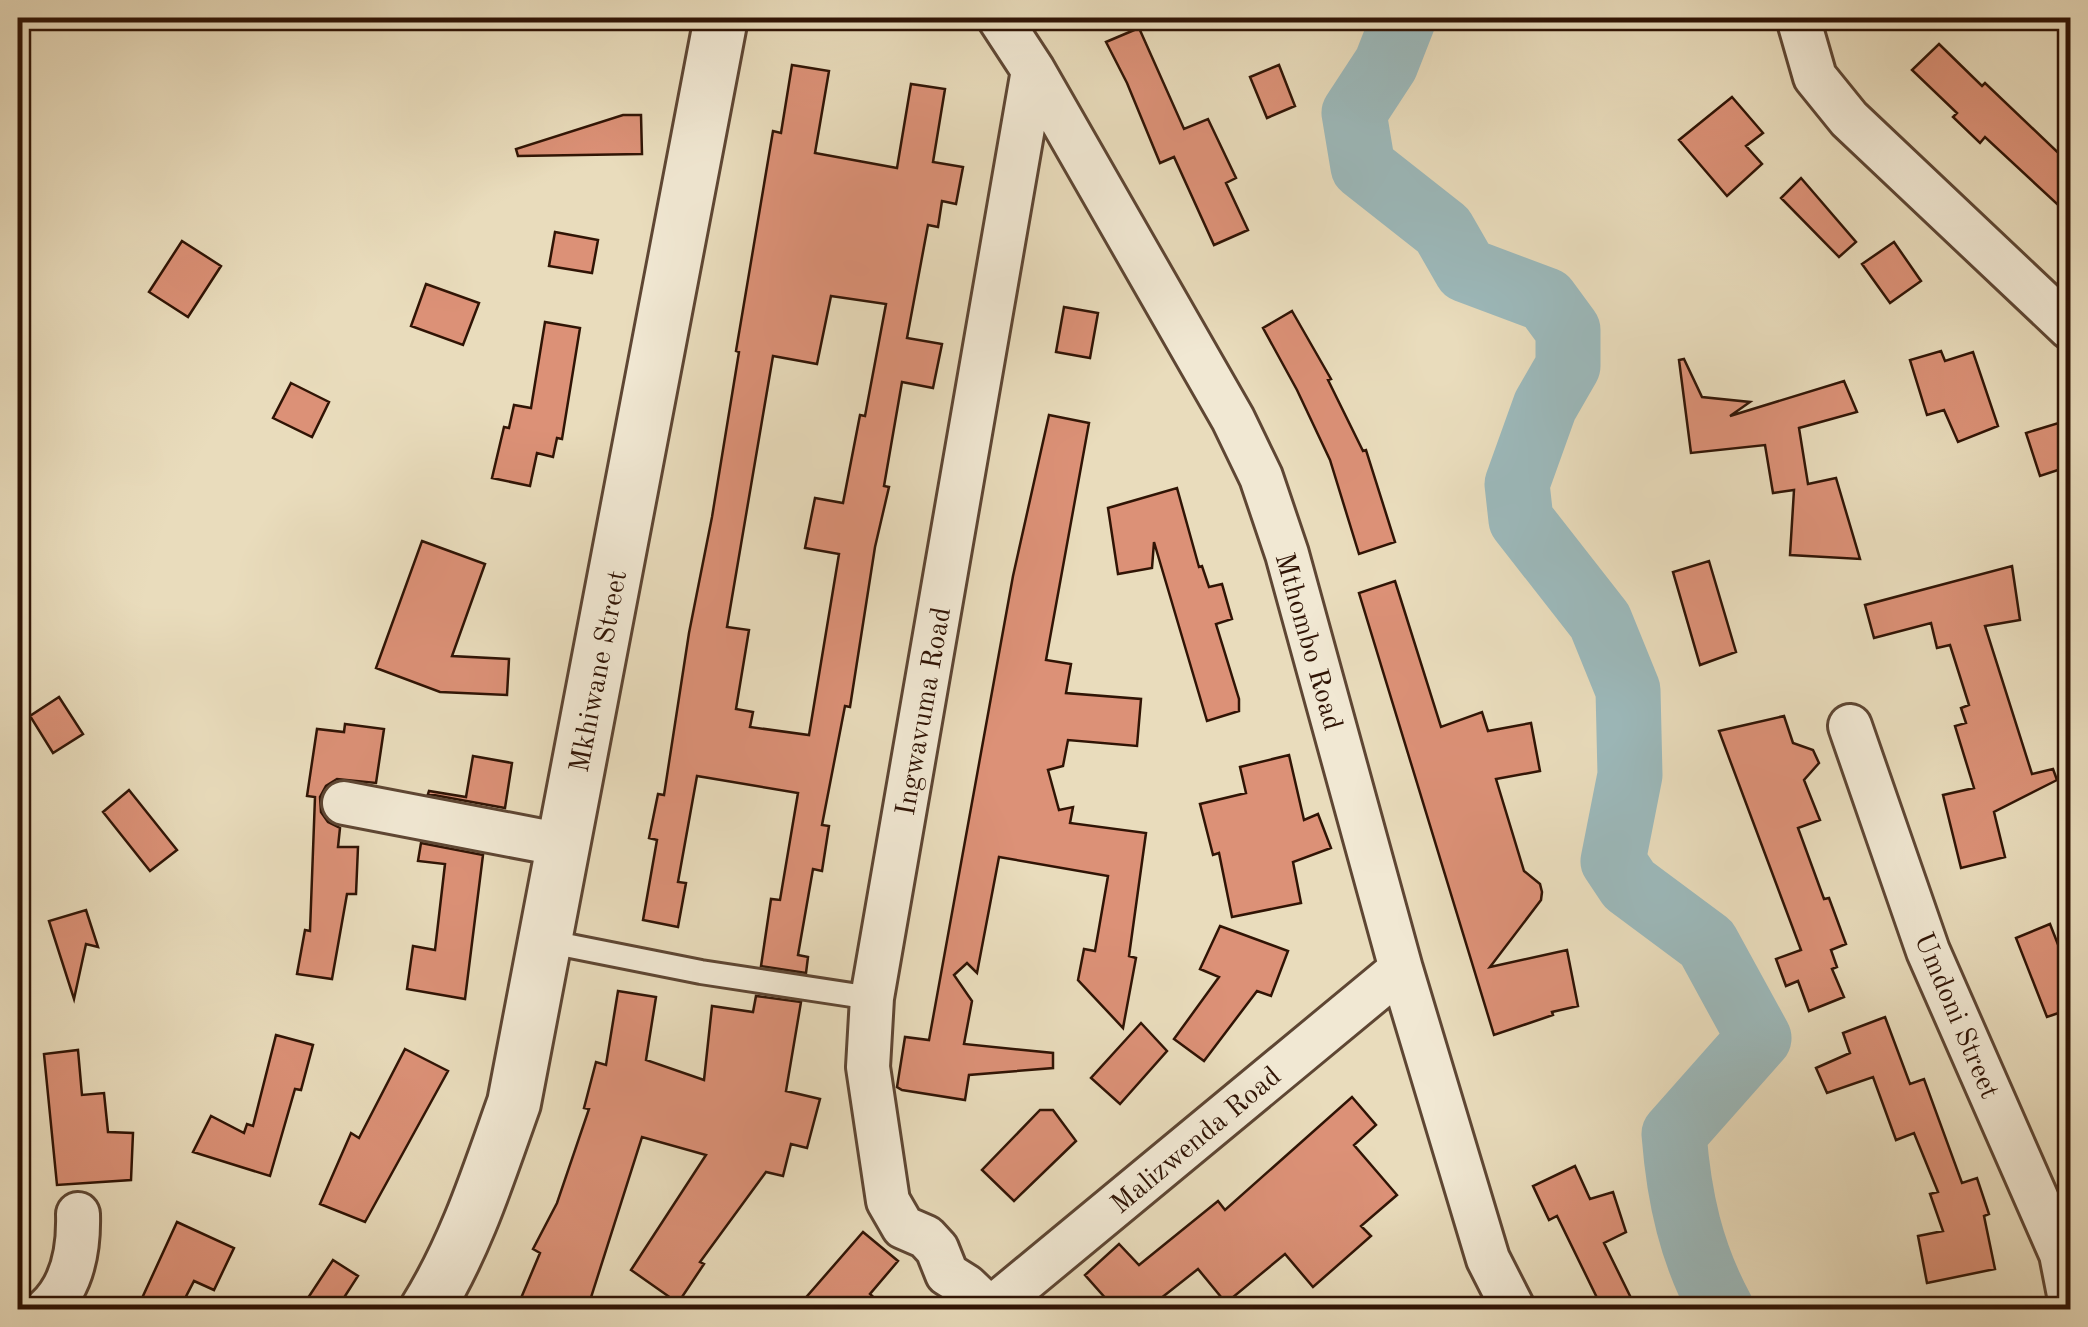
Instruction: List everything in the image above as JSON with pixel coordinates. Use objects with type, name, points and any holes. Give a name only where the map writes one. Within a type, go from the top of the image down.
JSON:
[{"type":"street","name":"Mkhiwane Street","points":[[426,1310],[444,1280],[484,1190],[514,1103],[722,18]]},
{"type":"street","name":"Mthombo Road","points":[[999,18],[1033,70],[1232,419],[1261,477],[1287,554],[1401,968],[1488,1259],[1514,1310]]},
{"type":"street","points":[[1802,18],[1800,25],[1814,76],[1849,119],[2070,328]]},
{"type":"street","name":"Ingwavuma Road","points":[[990,1309],[947,1274],[937,1248],[926,1237],[904,1227],[888,1201],[868,1067],[872,998],[1033,70]]},
{"type":"street","name":"Umdoni Street","points":[[1850,726],[1928,951],[2062,1254],[2070,1300]]},
{"type":"street","points":[[344,803],[563,844]]},
{"type":"street","name":"Malizwenda Road","points":[[990,1309],[1401,968]]},
{"type":"street","points":[[46,1310],[74,1266],[78,1214]]},
{"type":"lane","points":[[545,941],[701,972],[872,998]]},
{"type":"building","points":[[1139,28],[1184,129],[1208,119],[1236,178],[1226,183],[1248,230],[1214,245],[1174,157],[1160,163],[1106,42]]},
{"type":"building","points":[[1939,44],[2070,164],[2070,216],[1985,137],[1980,143],[1953,117],[1957,113],[1912,70]]},
{"type":"building","points":[[792,65],[829,71],[815,153],[897,168],[911,84],[945,89],[933,162],[963,167],[956,204],[942,201],[938,227],[928,225],[907,338],[942,344],[933,388],[902,382],[884,486],[889,487],[875,547],[850,707],[845,706],[822,825],[829,826],[822,871],[813,869],[798,955],[808,957],[806,973],[761,966],[771,899],[780,900],[798,793],[697,776],[678,882],[686,883],[678,927],[643,920],[657,840],[649,838],[658,794],[664,795],[773,131],[781,133]],"holes":[[[831,296],[886,304],[865,416],[860,415],[843,503],[815,498],[805,548],[839,554],[809,735],[750,727],[753,712],[736,709],[749,630],[727,627],[773,356],[817,364]]]},
{"type":"building","points":[[1279,65],[1295,106],[1267,118],[1250,77]]},
{"type":"building","points":[[1732,97],[1763,133],[1746,146],[1762,164],[1727,196],[1679,140]]},
{"type":"building","points":[[623,115],[641,115],[642,154],[518,156],[516,149]]},
{"type":"building","points":[[1801,178],[1856,242],[1839,257],[1781,198]]},
{"type":"building","points":[[555,232],[598,240],[592,273],[549,266]]},
{"type":"building","points":[[182,241],[221,266],[188,317],[149,292]]},
{"type":"building","points":[[1894,242],[1921,281],[1890,303],[1862,264]]},
{"type":"building","points":[[426,284],[479,303],[463,345],[411,326]]},
{"type":"building","points":[[1064,307],[1098,313],[1090,358],[1056,352]]},
{"type":"building","points":[[1292,311],[1331,379],[1328,380],[1363,451],[1366,450],[1395,542],[1359,554],[1330,460],[1263,328]]},
{"type":"building","points":[[545,322],[580,328],[562,439],[557,438],[553,457],[537,453],[530,486],[492,478],[504,427],[509,428],[514,405],[531,408]]},
{"type":"building","points":[[1941,351],[1945,361],[1973,352],[1998,426],[1958,442],[1944,410],[1927,415],[1910,360]]},
{"type":"building","points":[[1684,359],[1702,397],[1750,402],[1730,416],[1844,381],[1857,412],[1799,428],[1808,484],[1836,478],[1860,559],[1790,555],[1794,490],[1773,493],[1765,445],[1691,453],[1679,360]]},
{"type":"building","points":[[291,383],[329,402],[312,437],[273,418]]},
{"type":"building","points":[[1049,415],[1089,423],[1046,660],[1071,664],[1066,693],[1141,699],[1137,746],[1068,740],[1063,766],[1048,770],[1059,810],[1073,807],[1070,823],[1146,833],[1129,956],[1136,958],[1123,1028],[1078,980],[1084,949],[1095,951],[1108,876],[999,857],[977,973],[967,963],[954,975],[972,1001],[964,1044],[1053,1053],[1053,1068],[969,1075],[965,1100],[902,1090],[897,1087],[905,1037],[929,1040],[1013,576]]},
{"type":"building","points":[[2065,421],[2070,466],[2040,476],[2026,433]]},
{"type":"building","points":[[1177,488],[1199,567],[1202,566],[1209,587],[1222,584],[1232,619],[1216,624],[1239,699],[1239,711],[1207,721],[1154,542],[1152,568],[1118,574],[1108,508]]},
{"type":"building","points":[[422,541],[485,564],[452,656],[509,659],[507,695],[440,692],[376,668]]},
{"type":"building","points":[[1709,561],[1736,652],[1700,665],[1673,572]]},
{"type":"building","points":[[2012,566],[2020,620],[1985,626],[2032,774],[2053,769],[2057,780],[1994,812],[2005,857],[1961,868],[1943,795],[1974,788],[1955,726],[1966,723],[1961,708],[1969,705],[1950,645],[1937,648],[1931,623],[1874,638],[1865,605]]},
{"type":"building","points":[[1395,581],[1441,727],[1482,712],[1488,731],[1531,723],[1540,771],[1496,779],[1524,871],[1540,884],[1541,900],[1490,967],[1567,950],[1578,1006],[1494,1035],[1359,593]]},
{"type":"building","points":[[59,697],[83,734],[53,753],[30,716]]},
{"type":"building","points":[[1784,716],[1793,743],[1813,750],[1819,763],[1804,780],[1820,820],[1798,828],[1824,899],[1829,898],[1846,944],[1831,950],[1837,967],[1832,969],[1844,997],[1809,1011],[1798,981],[1786,986],[1776,959],[1801,950],[1719,731]]},
{"type":"building","points":[[345,724],[384,729],[376,783],[337,779],[326,786],[320,797],[321,812],[328,822],[340,828],[338,847],[358,847],[356,894],[347,894],[332,979],[297,974],[305,930],[310,931],[315,797],[307,796],[317,729],[344,732]]},
{"type":"building","points":[[1289,755],[1304,820],[1318,814],[1331,848],[1293,862],[1301,903],[1232,917],[1219,853],[1213,855],[1200,804],[1246,793],[1240,767]]},
{"type":"building","points":[[473,756],[512,763],[505,808],[428,794],[429,791],[466,797]]},
{"type":"building","points":[[129,790],[177,850],[150,871],[103,812]]},
{"type":"building","points":[[421,843],[483,855],[465,999],[407,989],[413,946],[435,950],[445,864],[418,861]]},
{"type":"building","points":[[86,910],[98,947],[86,944],[74,999],[49,921]]},
{"type":"building","points":[[2050,924],[2064,960],[2070,958],[2070,1009],[2047,1017],[2016,938]]},
{"type":"building","points":[[1220,926],[1288,951],[1271,996],[1257,991],[1204,1061],[1174,1039],[1219,977],[1200,969]]},
{"type":"building","points":[[618,991],[656,997],[646,1060],[704,1080],[712,1006],[753,1012],[756,996],[801,1002],[786,1091],[820,1099],[807,1148],[791,1144],[783,1176],[766,1172],[700,1262],[704,1264],[678,1303],[631,1270],[706,1155],[642,1137],[587,1310],[516,1310],[540,1253],[533,1249],[557,1203],[589,1109],[584,1108],[596,1062],[606,1065]]},
{"type":"building","points":[[1885,1017],[1910,1084],[1924,1079],[1962,1183],[1977,1178],[1989,1214],[1984,1216],[1995,1269],[1927,1283],[1918,1236],[1943,1231],[1930,1194],[1938,1192],[1914,1133],[1896,1140],[1873,1077],[1827,1093],[1816,1068],[1850,1053],[1843,1033]]},
{"type":"building","points":[[1141,1023],[1167,1051],[1120,1104],[1091,1078]]},
{"type":"building","points":[[276,1035],[313,1045],[301,1090],[295,1089],[270,1176],[193,1152],[211,1116],[244,1133],[247,1124],[253,1126]]},
{"type":"building","points":[[405,1049],[448,1071],[365,1222],[320,1204],[351,1133],[359,1138]]},
{"type":"building","points":[[78,1050],[82,1095],[104,1093],[108,1132],[133,1133],[131,1180],[57,1185],[44,1054]]},
{"type":"building","points":[[1352,1097],[1376,1125],[1354,1145],[1397,1195],[1361,1226],[1371,1236],[1313,1287],[1285,1254],[1226,1303],[1198,1269],[1146,1310],[1116,1310],[1085,1275],[1119,1244],[1139,1265],[1218,1201],[1225,1210]]},
{"type":"building","points":[[1040,1110],[1053,1110],[1076,1141],[1014,1201],[982,1170]]},
{"type":"building","points":[[1575,1166],[1590,1199],[1613,1192],[1626,1232],[1604,1243],[1631,1298],[1609,1310],[1603,1310],[1557,1216],[1549,1220],[1533,1186]]},
{"type":"building","points":[[177,1222],[234,1248],[214,1290],[194,1281],[179,1310],[169,1310],[143,1296]]},
{"type":"building","points":[[863,1232],[898,1261],[870,1294],[887,1310],[795,1310]]},
{"type":"building","points":[[333,1260],[358,1276],[336,1310],[300,1310]]},
{"type":"waterway","points":[[1404,18],[1386,64],[1354,113],[1363,167],[1443,230],[1466,270],[1546,300],[1568,330],[1568,366],[1545,406],[1517,484],[1521,520],[1600,621],[1628,690],[1630,775],[1613,861],[1629,885],[1707,943],[1759,1038],[1674,1134],[1688,1225],[1722,1310]]}]
